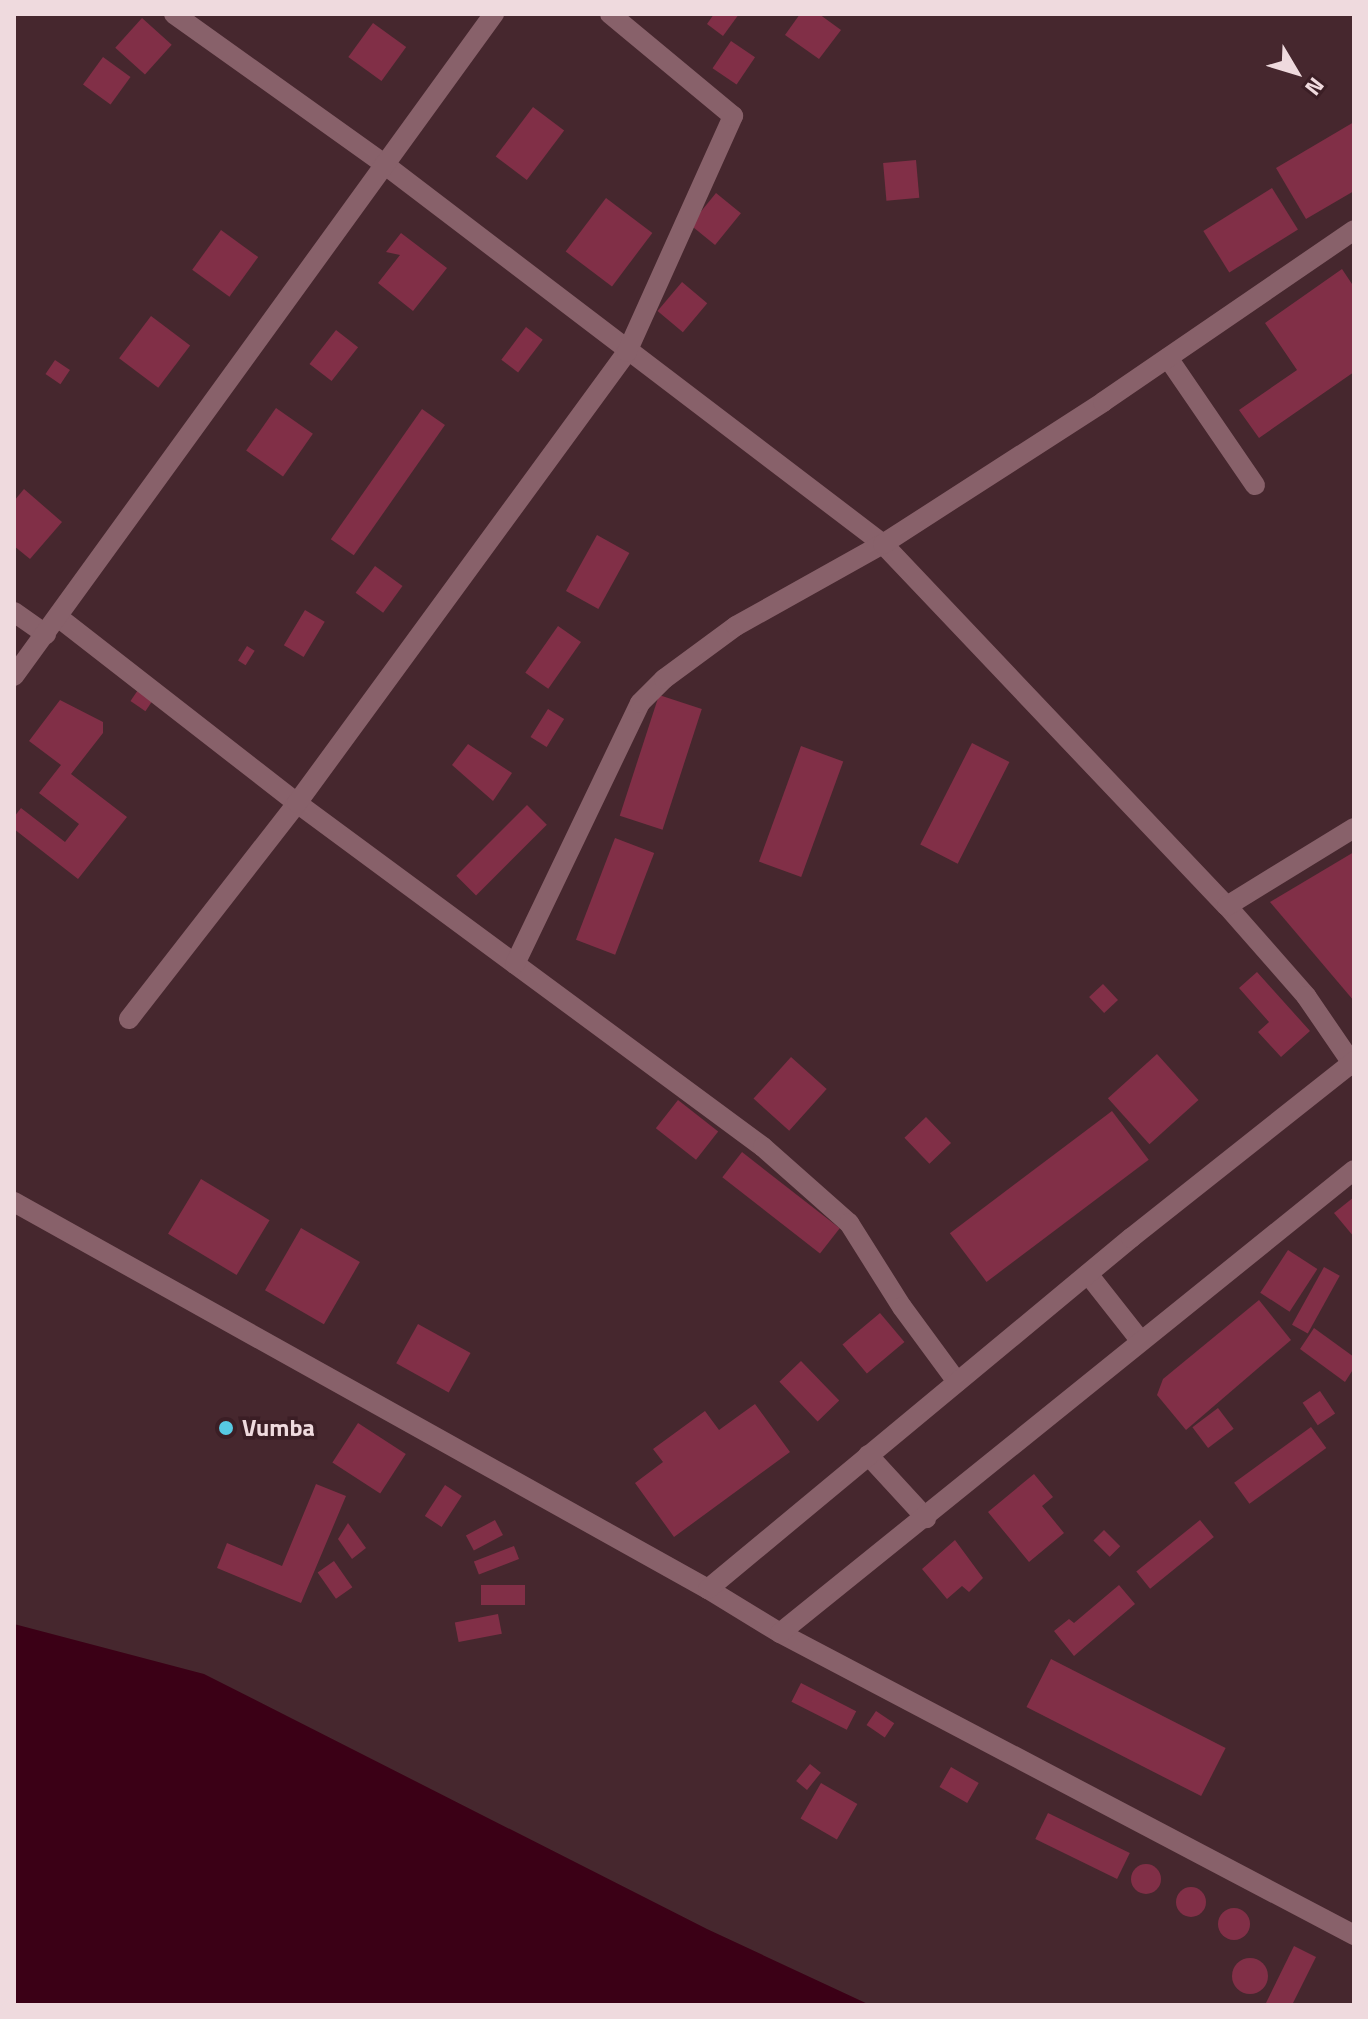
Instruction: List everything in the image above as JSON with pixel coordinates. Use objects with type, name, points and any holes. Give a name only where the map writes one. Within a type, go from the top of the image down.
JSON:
[{"type":"street","points":[[174,14],[384,164],[883,544],[1227,906],[1306,996],[1353,1063],[1088,1274],[708,1589]]},
{"type":"street","points":[[14,676],[494,14]]},
{"type":"street","points":[[129,1019],[297,803],[627,352],[733,116],[610,14]]},
{"type":"street","points":[[515,964],[640,703],[664,679],[736,626],[883,544],[1168,358],[1354,230]]},
{"type":"street","points":[[1168,358],[1255,485]]},
{"type":"street","points":[[14,612],[46,634]]},
{"type":"street","points":[[58,617],[297,803],[763,1147],[849,1223],[902,1307],[957,1382]]},
{"type":"street","points":[[1227,906],[1354,828]]},
{"type":"street","points":[[780,1633],[1354,1170]]},
{"type":"street","points":[[14,1202],[708,1589],[780,1633],[1354,1935]]},
{"type":"street","points":[[1088,1274],[1140,1340]]},
{"type":"street","points":[[868,1455],[926,1518]]},
{"type":"shaded area","points":[[14,1624],[204,1674],[707,1929],[870,2005],[14,2005]]},
{"type":"building","points":[[714,14],[739,14],[723,36],[707,24]]},
{"type":"building","points":[[800,14],[819,14],[841,30],[819,59],[785,35]]},
{"type":"building","points":[[142,18],[172,45],[145,74],[115,48]]},
{"type":"building","points":[[373,23],[406,47],[381,81],[348,57]]},
{"type":"building","points":[[731,41],[755,57],[737,85],[713,68]]},
{"type":"building","points":[[103,57],[131,77],[111,104],[83,85]]},
{"type":"building","points":[[533,107],[564,130],[527,180],[496,157]]},
{"type":"building","points":[[1354,122],[1354,191],[1306,219],[1276,168]]},
{"type":"building","points":[[916,160],[919,198],[886,201],[883,163]]},
{"type":"building","points":[[1272,188],[1298,230],[1229,272],[1203,231]]},
{"type":"building","points":[[716,193],[741,213],[715,245],[690,225]]},
{"type":"building","points":[[606,198],[652,233],[612,286],[566,252]]},
{"type":"building","points":[[221,230],[258,257],[229,297],[192,270]]},
{"type":"building","points":[[401,233],[447,268],[413,311],[378,283],[400,255],[386,252]]},
{"type":"building","points":[[1342,269],[1354,287],[1354,372],[1259,438],[1239,410],[1297,370],[1265,323]]},
{"type":"building","points":[[682,282],[707,303],[683,332],[658,311]]},
{"type":"building","points":[[151,316],[190,345],[158,388],[119,358]]},
{"type":"building","points":[[526,327],[543,340],[518,372],[501,360]]},
{"type":"building","points":[[336,330],[358,347],[332,381],[310,364]]},
{"type":"building","points":[[55,360],[70,370],[60,384],[45,374]]},
{"type":"building","points":[[276,408],[313,434],[283,476],[246,451]]},
{"type":"building","points":[[422,409],[445,425],[354,555],[331,539]]},
{"type":"building","points":[[24,489],[62,522],[30,559],[14,546],[14,501]]},
{"type":"building","points":[[597,535],[629,553],[598,609],[566,591]]},
{"type":"building","points":[[375,566],[403,586],[383,613],[356,593]]},
{"type":"building","points":[[305,610],[325,622],[304,657],[284,645]]},
{"type":"building","points":[[558,626],[581,642],[548,689],[525,673]]},
{"type":"building","points":[[247,646],[255,651],[246,665],[238,660]]},
{"type":"building","points":[[140,687],[155,697],[145,711],[130,701]]},
{"type":"building","points":[[659,695],[702,709],[663,830],[620,816]]},
{"type":"building","points":[[60,700],[103,722],[103,733],[71,774],[127,817],[78,879],[14,829],[14,817],[21,808],[65,842],[79,824],[39,793],[61,765],[29,741]]},
{"type":"building","points":[[548,709],[564,719],[547,747],[531,737]]},
{"type":"building","points":[[972,743],[1009,762],[958,864],[920,845]]},
{"type":"building","points":[[468,744],[512,773],[493,801],[452,765]]},
{"type":"building","points":[[801,746],[843,761],[801,877],[759,862]]},
{"type":"building","points":[[527,805],[547,825],[476,896],[456,876]]},
{"type":"building","points":[[615,838],[654,853],[615,955],[576,940]]},
{"type":"building","points":[[1354,852],[1354,1001],[1270,902]]},
{"type":"building","points":[[1257,972],[1310,1031],[1281,1057],[1258,1032],[1269,1022],[1239,988]]},
{"type":"building","points":[[1103,984],[1118,1000],[1104,1013],[1089,997]]},
{"type":"building","points":[[1157,1054],[1198,1100],[1149,1144],[1108,1098]]},
{"type":"building","points":[[791,1057],[827,1089],[789,1131],[754,1099]]},
{"type":"building","points":[[678,1100],[718,1131],[696,1160],[656,1128]]},
{"type":"building","points":[[1112,1111],[1149,1160],[987,1282],[950,1233]]},
{"type":"building","points":[[926,1117],[951,1143],[929,1164],[904,1138]]},
{"type":"building","points":[[742,1152],[840,1228],[820,1254],[722,1177]]},
{"type":"building","points":[[201,1179],[270,1220],[237,1275],[168,1234]]},
{"type":"building","points":[[1354,1197],[1354,1237],[1334,1213]]},
{"type":"building","points":[[301,1228],[360,1262],[324,1324],[265,1290]]},
{"type":"building","points":[[1288,1250],[1317,1269],[1290,1312],[1260,1293]]},
{"type":"building","points":[[1324,1267],[1340,1276],[1308,1333],[1292,1325]]},
{"type":"building","points":[[1259,1300],[1291,1340],[1186,1430],[1157,1395],[1163,1379]]},
{"type":"building","points":[[880,1313],[904,1342],[867,1374],[842,1344]]},
{"type":"building","points":[[418,1324],[470,1353],[449,1392],[396,1363]]},
{"type":"building","points":[[1314,1328],[1354,1357],[1354,1368],[1345,1382],[1300,1349]]},
{"type":"building","points":[[801,1361],[839,1401],[818,1421],[779,1382]]},
{"type":"building","points":[[1320,1391],[1335,1413],[1318,1425],[1303,1403]]},
{"type":"building","points":[[755,1404],[790,1452],[674,1537],[635,1483],[663,1462],[653,1449],[705,1411],[719,1430]]},
{"type":"building","points":[[1218,1408],[1234,1429],[1208,1448],[1192,1427]]},
{"type":"building","points":[[358,1423],[406,1454],[380,1493],[332,1462]]},
{"type":"building","points":[[1311,1427],[1326,1448],[1249,1504],[1234,1483]]},
{"type":"building","points":[[1034,1474],[1053,1497],[1042,1506],[1064,1533],[1029,1562],[988,1512]]},
{"type":"building","points":[[316,1484],[346,1496],[301,1603],[217,1568],[227,1543],[282,1566]]},
{"type":"building","points":[[445,1485],[462,1496],[442,1527],[425,1516]]},
{"type":"building","points":[[495,1520],[503,1535],[474,1551],[466,1535]]},
{"type":"building","points":[[1200,1520],[1214,1537],[1150,1589],[1136,1572]]},
{"type":"building","points":[[348,1523],[366,1548],[352,1559],[338,1539]]},
{"type":"building","points":[[1104,1530],[1120,1546],[1110,1557],[1093,1541]]},
{"type":"building","points":[[955,1540],[983,1578],[969,1592],[962,1586],[947,1599],[922,1569]]},
{"type":"building","points":[[514,1546],[519,1559],[479,1574],[474,1561]]},
{"type":"building","points":[[334,1561],[352,1587],[336,1599],[318,1572]]},
{"type":"building","points":[[481,1585],[525,1585],[525,1605],[481,1605]]},
{"type":"building","points":[[1119,1585],[1135,1604],[1074,1656],[1054,1631],[1069,1619],[1074,1623]]},
{"type":"building","points":[[498,1614],[502,1634],[459,1642],[455,1622]]},
{"type":"building","points":[[1051,1659],[1226,1748],[1201,1796],[1026,1707]]},
{"type":"building","points":[[801,1683],[856,1711],[847,1730],[791,1702]]},
{"type":"building","points":[[876,1711],[894,1723],[885,1737],[866,1725]]},
{"type":"building","points":[[810,1764],[821,1773],[807,1790],[796,1781]]},
{"type":"building","points":[[951,1767],[979,1783],[967,1803],[940,1787]]},
{"type":"building","points":[[821,1783],[857,1804],[837,1840],[800,1819]]},
{"type":"building","points":[[1048,1813],[1130,1853],[1117,1879],[1035,1839]]},
{"type":"building","points":[[1146,1864],[1152,1865],[1160,1873],[1160,1885],[1152,1893],[1146,1894],[1140,1893],[1132,1885],[1131,1879],[1132,1873],[1140,1865]]},
{"type":"building","points":[[1191,1887],[1197,1888],[1205,1896],[1205,1908],[1197,1916],[1191,1917],[1185,1916],[1177,1908],[1176,1902],[1177,1896],[1185,1888]]},
{"type":"building","points":[[1234,1908],[1245,1913],[1250,1924],[1245,1935],[1234,1940],[1223,1935],[1218,1924],[1223,1913]]},
{"type":"building","points":[[1294,1946],[1316,1957],[1292,2005],[1265,2005]]},
{"type":"building","points":[[1250,1958],[1263,1963],[1268,1976],[1263,1989],[1250,1994],[1237,1989],[1232,1976],[1237,1963]]},
{"type":"place","name":"Vumba","points":[[226,1428]]}]
